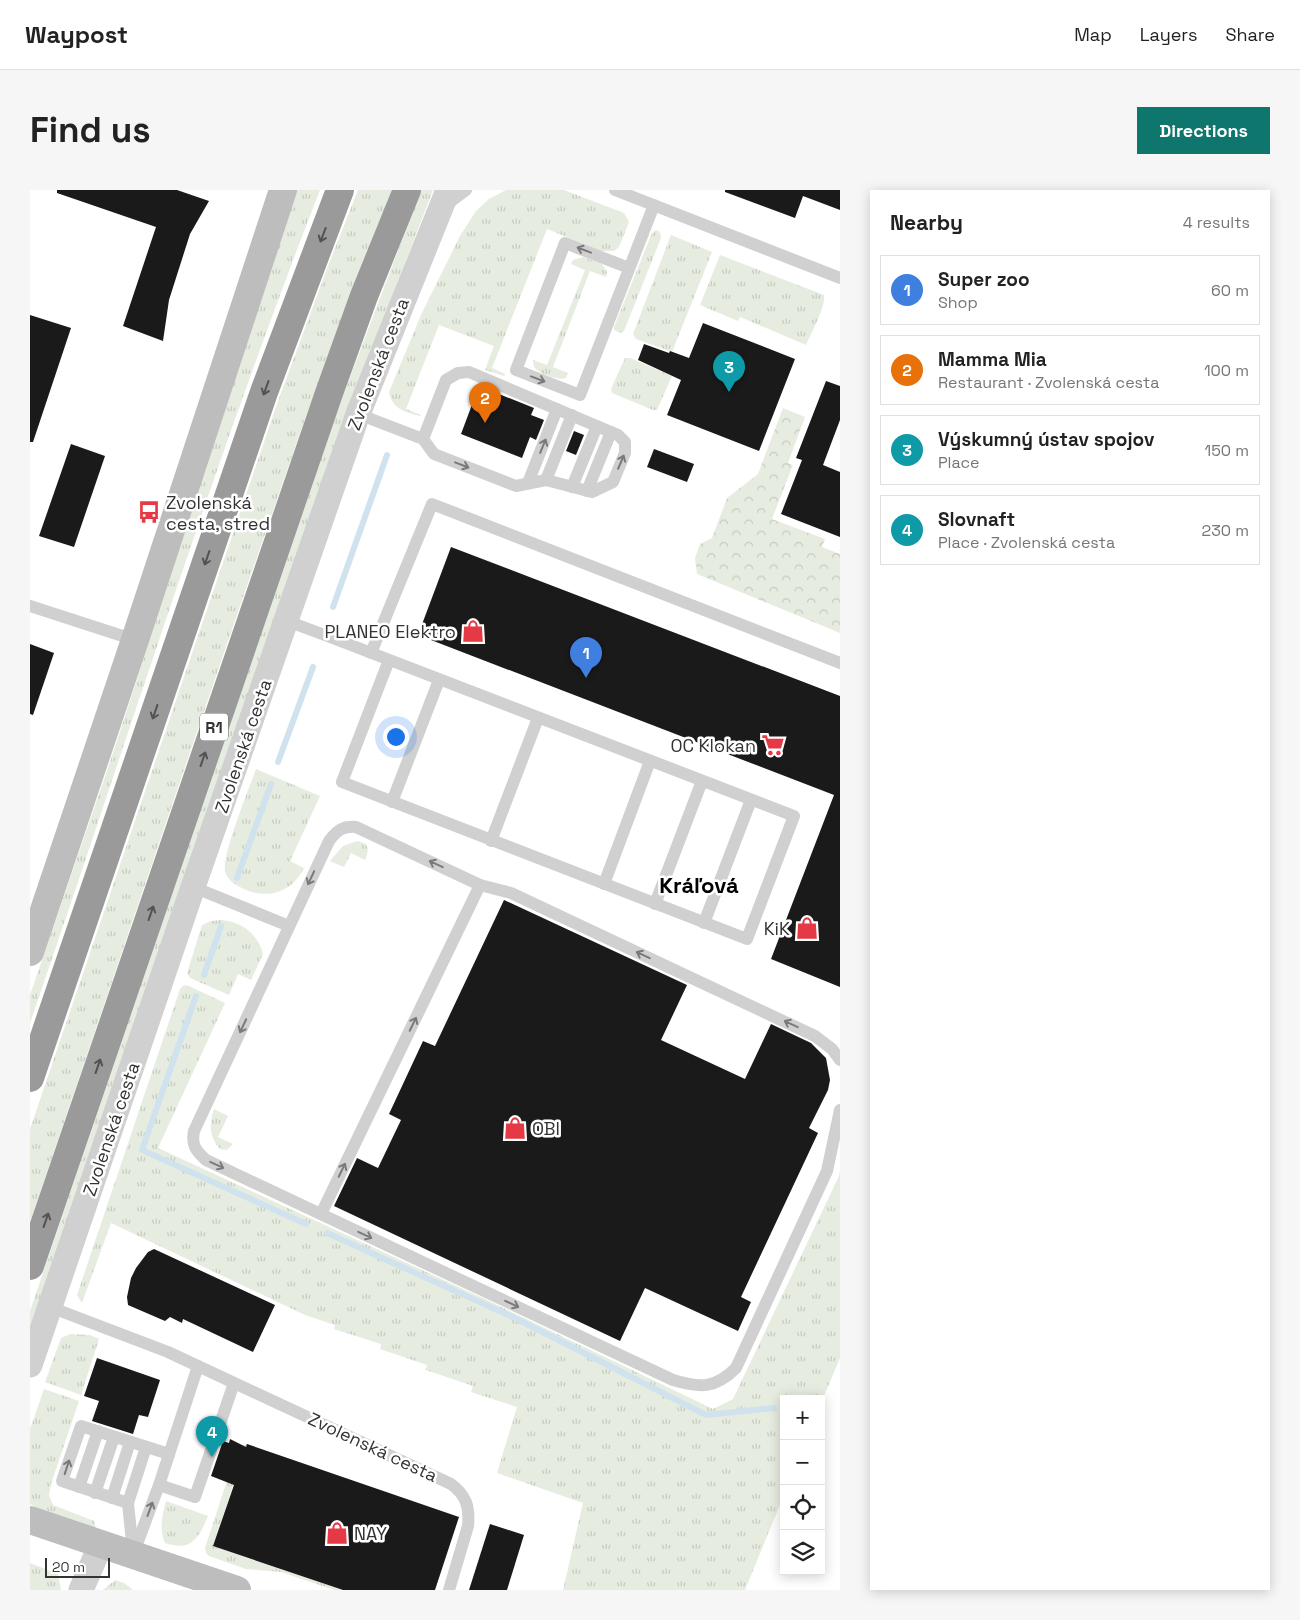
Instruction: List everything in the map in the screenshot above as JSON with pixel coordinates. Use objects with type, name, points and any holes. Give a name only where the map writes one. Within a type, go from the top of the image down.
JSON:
[{"type":"highway","points":[[30,1078],[264,392],[340,190]]},
{"type":"highway","name":"R1","points":[[30,1266],[325,405],[364,296],[407,190]]},
{"type":"main road","points":[[30,952],[135,640],[282,190]]},
{"type":"main road","points":[[30,1520],[237,1590]]},
{"type":"street","name":"Zvolenská cesta","points":[[30,1365],[193,887],[358,414],[443,201]]},
{"type":"street","points":[[81,1590],[101,1544]]},
{"type":"lane","points":[[443,201],[466,190]]},
{"type":"lane","points":[[615,190],[840,278]]},
{"type":"lane","points":[[516,370],[580,395],[654,205]]},
{"type":"lane","points":[[509,388],[565,243],[629,268]]},
{"type":"lane","points":[[358,414],[423,439],[434,454],[516,486],[546,480],[592,492],[613,482],[625,453],[625,442],[618,435],[469,372],[458,373],[446,380],[423,439]]},
{"type":"lane","points":[[528,483],[557,409]]},
{"type":"lane","points":[[546,480],[572,415]]},
{"type":"lane","points":[[572,487],[597,426]]},
{"type":"lane","points":[[587,491],[611,432]]},
{"type":"lane","points":[[371,653],[432,504],[840,664]]},
{"type":"lane","points":[[30,606],[135,640]]},
{"type":"lane","points":[[287,621],[390,660],[794,816],[747,939],[342,782],[390,660]]},
{"type":"lane","points":[[392,802],[439,680]]},
{"type":"lane","points":[[491,840],[538,718]]},
{"type":"lane","points":[[604,884],[650,761]]},
{"type":"lane","points":[[655,904],[702,781]]},
{"type":"lane","points":[[704,923],[751,800]]},
{"type":"lane","points":[[840,1060],[832,1049],[815,1036],[529,902],[511,894],[480,885],[356,827],[346,826],[335,832],[328,841],[194,1131],[192,1140],[196,1151],[206,1160],[673,1380],[690,1385],[708,1385],[725,1379],[736,1368],[827,1171],[840,1110]]},
{"type":"lane","points":[[321,1214],[480,885]]},
{"type":"lane","points":[[193,887],[289,926]]},
{"type":"lane","name":"Zvolenská cesta","points":[[50,1307],[168,1352],[443,1480],[458,1489],[465,1497],[469,1516],[468,1526],[449,1590]]},
{"type":"lane","points":[[133,1555],[159,1485],[198,1366]]},
{"type":"lane","points":[[159,1485],[195,1497],[234,1383]]},
{"type":"lane","points":[[128,1503],[62,1482],[81,1426],[169,1454]]},
{"type":"lane","points":[[79,1487],[98,1431]]},
{"type":"lane","points":[[96,1493],[114,1437]]},
{"type":"lane","points":[[112,1498],[130,1442]]},
{"type":"lane","points":[[133,1555],[128,1503],[146,1448]]},
{"type":"green space","points":[[297,190],[320,190],[243,397],[30,1023],[30,995],[111,759]]},
{"type":"green space","points":[[358,190],[392,190],[307,413],[30,1222],[30,1129],[278,401]]},
{"type":"green space","points":[[421,190],[433,190],[340,433],[30,1337],[30,1311],[298,523],[338,409]]},
{"type":"green space","points":[[506,190],[564,190],[624,213],[629,222],[619,247],[614,251],[601,251],[547,229],[492,368],[505,374],[504,376],[485,370],[494,346],[439,325],[406,409],[421,415],[404,411],[396,406],[389,392],[421,315],[460,236],[476,211],[489,199]]},
{"type":"green space","points":[[656,230],[660,232],[661,238],[624,331],[620,333],[614,330],[614,327],[652,233]]},
{"type":"green space","points":[[671,235],[712,252],[672,352],[636,339],[633,334]]},
{"type":"green space","points":[[720,255],[824,295],[821,312],[806,345],[740,317],[738,321],[700,305]]},
{"type":"green space","points":[[583,257],[602,264],[607,272],[606,277],[590,271],[553,367],[568,373],[566,378],[555,378],[537,370],[533,360],[547,365],[585,270],[571,264],[573,260]]},
{"type":"green space","points":[[625,358],[630,358],[672,376],[657,410],[612,393],[611,389]]},
{"type":"green space","points":[[783,408],[805,417],[788,463],[793,465],[772,519],[825,539],[822,547],[840,554],[840,633],[697,574],[695,558],[700,544],[712,538],[727,498],[758,474]]},
{"type":"green space","points":[[256,769],[320,796],[290,861],[304,868],[299,877],[285,889],[268,894],[249,891],[240,887],[229,878],[225,871],[225,863],[232,837]]},
{"type":"green space","points":[[357,841],[364,843],[367,847],[368,853],[365,860],[351,853],[344,867],[330,861],[343,846]]},
{"type":"green space","points":[[222,920],[236,923],[248,930],[261,947],[263,954],[251,980],[238,974],[229,995],[190,978],[187,973],[202,925],[211,921]]},
{"type":"green space","points":[[184,985],[189,986],[225,1003],[158,1148],[487,1300],[713,1409],[733,1399],[840,1171],[840,1358],[824,1395],[780,1395],[780,1505],[745,1590],[563,1590],[583,1503],[497,1473],[517,1407],[471,1392],[473,1386],[426,1370],[427,1365],[380,1349],[381,1344],[334,1329],[335,1325],[305,1315],[111,1223],[82,1303],[77,1295],[180,989]]},
{"type":"green space","points":[[214,1109],[228,1116],[218,1137],[233,1144],[227,1150],[220,1149],[212,1135],[211,1120]]},
{"type":"green space","points":[[70,1334],[90,1335],[99,1339],[81,1395],[45,1382],[61,1338]]},
{"type":"green space","points":[[44,1389],[79,1401],[49,1495],[53,1505],[94,1521],[96,1529],[43,1511],[30,1504],[30,1429]]},
{"type":"green space","points":[[247,1444],[213,1546],[343,1590],[334,1590],[281,1572],[246,1569],[209,1556],[206,1553],[205,1548],[236,1453],[240,1446]]},
{"type":"green space","points":[[166,1501],[208,1516],[197,1537],[188,1544],[181,1546],[165,1543],[162,1517]]},
{"type":"green space","points":[[30,1563],[58,1574],[61,1590],[30,1590]]},
{"type":"green space","points":[[115,1580],[124,1583],[133,1590],[103,1590]]},
{"type":"building","points":[[57,190],[177,190],[209,201],[190,234],[169,300],[163,341],[123,326],[156,227],[57,193]]},
{"type":"building","points":[[725,190],[840,190],[840,210],[803,196],[795,218],[725,192]]},
{"type":"building","points":[[30,315],[71,328],[33,442],[30,442]]},
{"type":"building","points":[[703,323],[795,359],[759,451],[667,415],[681,380],[638,360],[644,344],[689,358]]},
{"type":"building","points":[[826,381],[840,386],[840,420],[823,465],[840,472],[840,537],[781,514],[802,460],[796,458]]},
{"type":"building","points":[[479,386],[534,408],[531,415],[544,420],[536,440],[530,437],[522,458],[461,434]]},
{"type":"building","points":[[574,431],[584,435],[576,455],[566,451]]},
{"type":"building","points":[[71,444],[105,456],[74,547],[39,536]]},
{"type":"building","points":[[654,449],[694,464],[687,482],[647,467]]},
{"type":"building","name":"OC Klokan","points":[[451,547],[840,696],[840,987],[771,959],[834,795],[418,635]]},
{"type":"building","points":[[30,644],[54,653],[33,715],[30,714]]},
{"type":"building","points":[[504,900],[687,985],[661,1040],[745,1079],[771,1024],[811,1043],[826,1058],[830,1080],[828,1090],[809,1128],[818,1133],[741,1297],[751,1302],[738,1331],[645,1288],[620,1341],[334,1206],[357,1158],[378,1168],[401,1120],[389,1114],[423,1041],[435,1046]]},
{"type":"building","points":[[154,1249],[275,1305],[253,1352],[183,1319],[182,1323],[170,1317],[165,1321],[128,1305],[127,1297],[131,1278],[148,1252]]},
{"type":"building","points":[[97,1358],[160,1380],[148,1417],[139,1415],[133,1434],[92,1421],[99,1401],[84,1396]]},
{"type":"building","points":[[230,1439],[246,1447],[247,1444],[459,1517],[435,1590],[343,1590],[213,1546],[234,1485],[211,1476],[223,1441],[229,1443]]},
{"type":"building","points":[[490,1524],[524,1535],[507,1590],[469,1590]]},
{"type":"waterway","points":[[333,607],[387,455]]},
{"type":"waterway","points":[[278,762],[313,667]]},
{"type":"waterway","points":[[237,878],[271,784]]},
{"type":"waterway","points":[[204,975],[221,926]]},
{"type":"waterway","points":[[196,996],[142,1150],[306,1224]]},
{"type":"waterway","points":[[327,1233],[517,1319],[706,1415],[774,1408]]},
{"type":"place","name":"Výskumný ústav spojov","points":[[729,392]]},
{"type":"place","name":"Mamma Mia","points":[[485,423]]},
{"type":"place","name":"Zvolenská cesta, stred","points":[[149,512]]},
{"type":"place","name":"PLANEO Elektro","points":[[473,631]]},
{"type":"place","name":"Super zoo","points":[[586,678]]},
{"type":"place","name":"OC Klokan","points":[[773,745]]},
{"type":"place","name":"KiK","points":[[807,928]]},
{"type":"place","name":"OBI","points":[[515,1128]]},
{"type":"place","name":"Slovnaft","points":[[212,1457]]},
{"type":"place","name":"NAY","points":[[337,1533]]},
{"type":"district","name":"Kráľová","points":[[699,885]]}]
